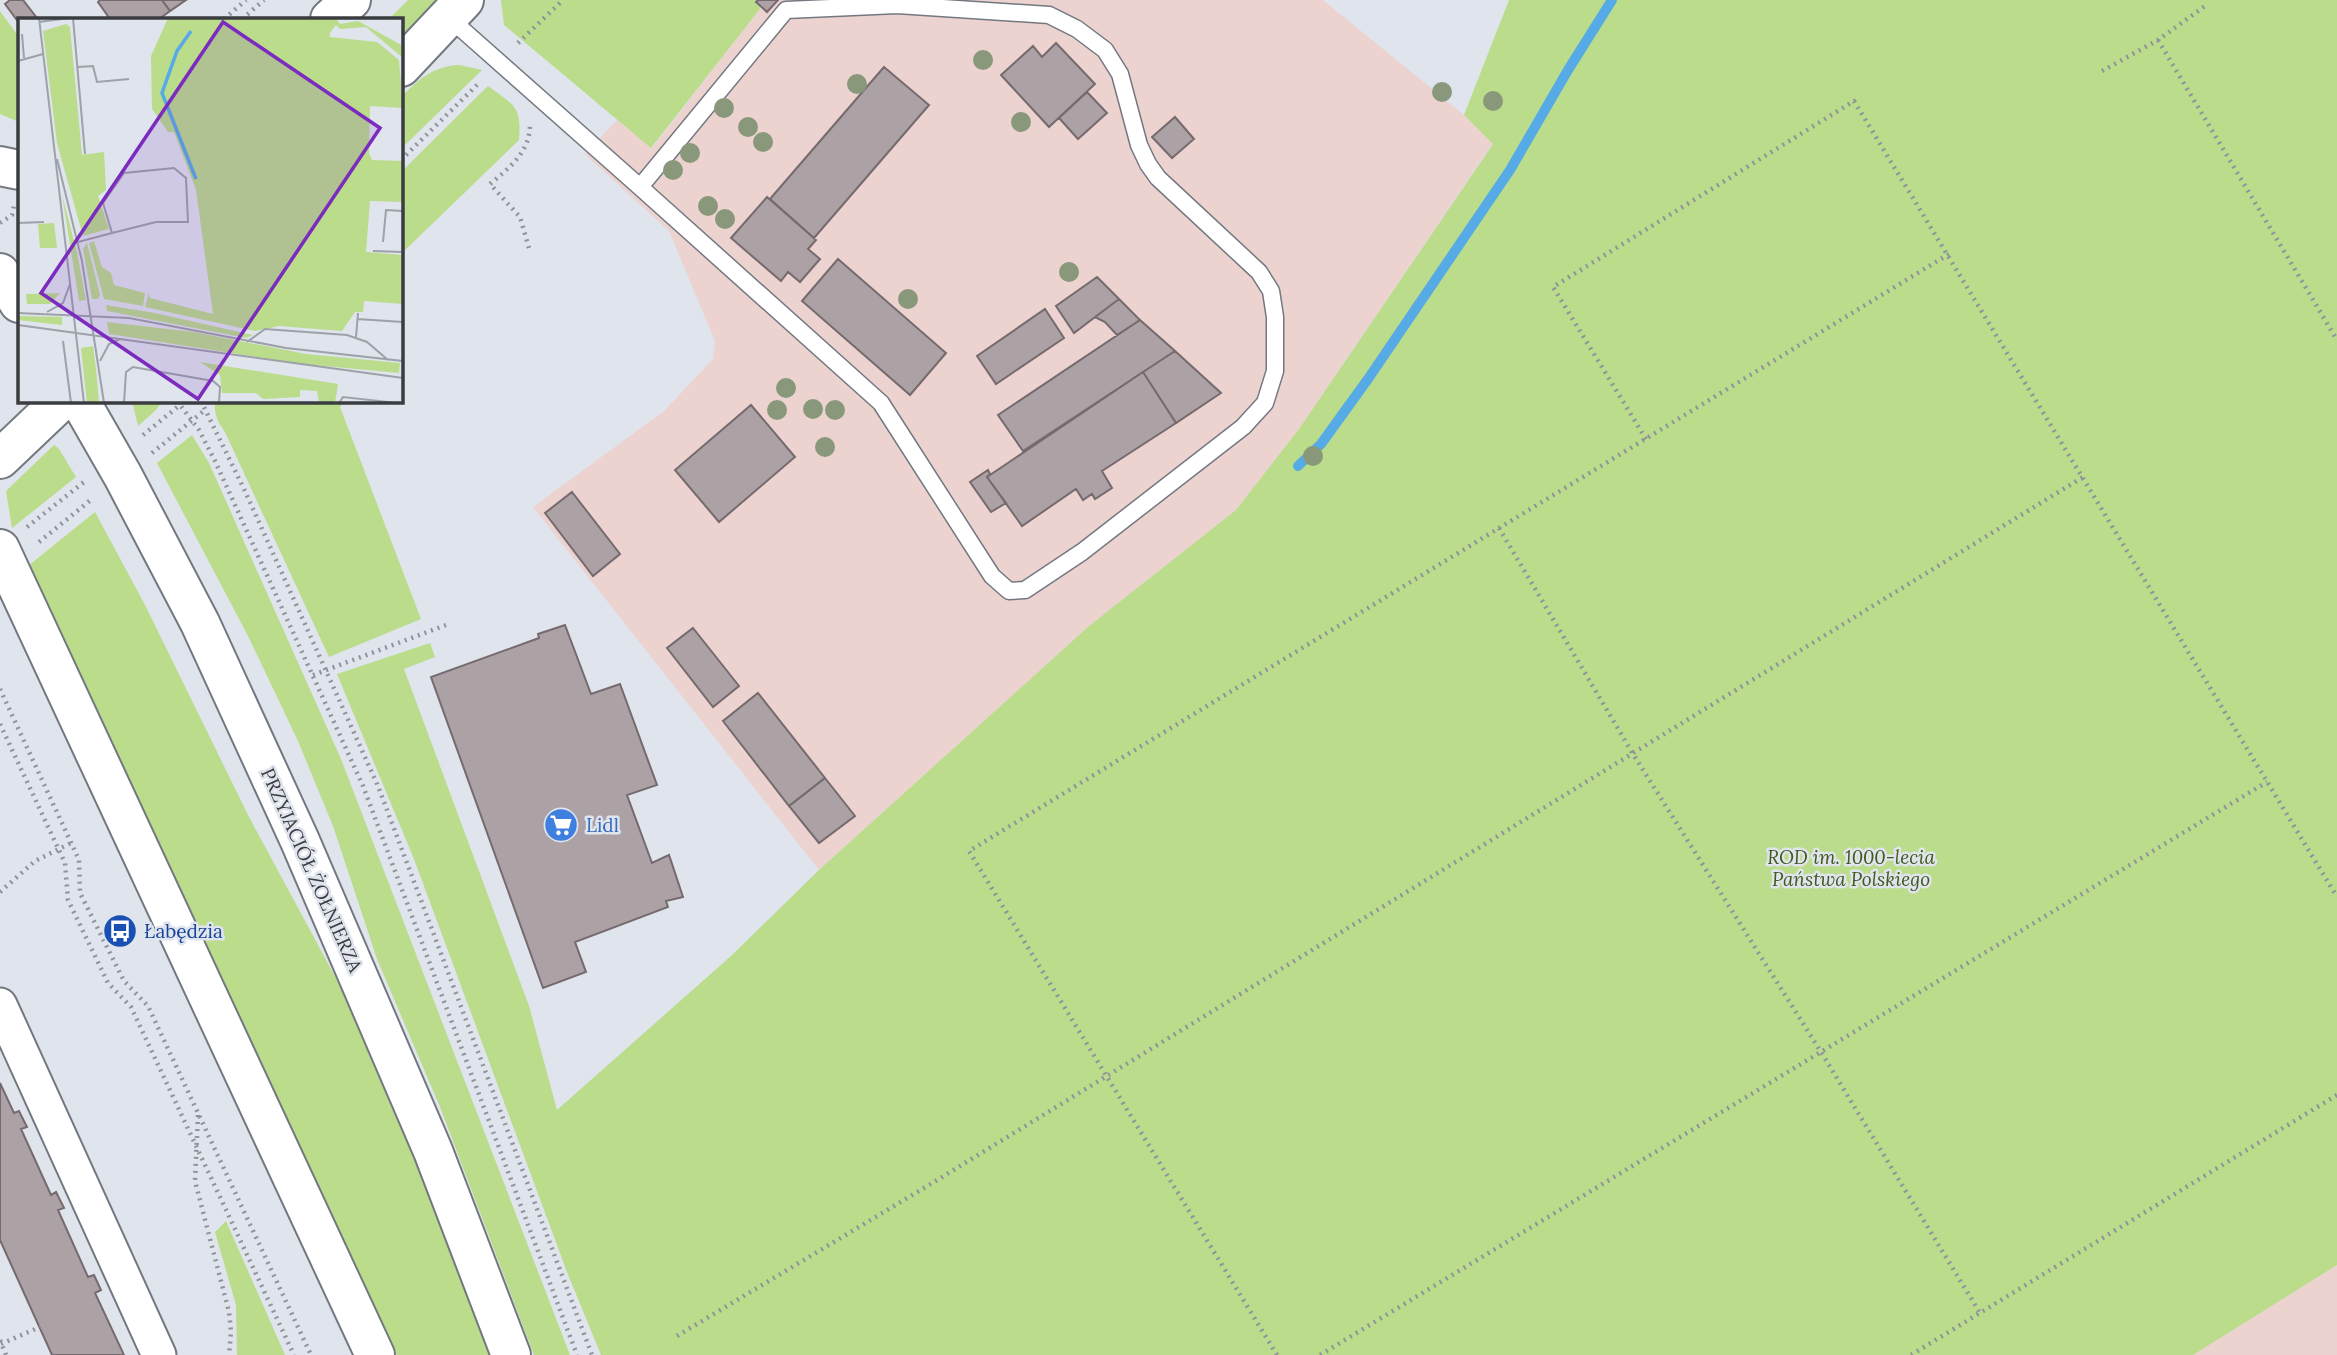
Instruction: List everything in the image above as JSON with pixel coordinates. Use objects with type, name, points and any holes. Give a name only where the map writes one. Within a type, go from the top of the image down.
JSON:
[{"type":"street","points":[[331,18],[351,0]]},
{"type":"street","points":[[402,66],[456,8]]},
{"type":"street","points":[[0,166],[18,170]]},
{"type":"street","points":[[0,459],[60,402]]},
{"type":"street","name":"PRZYJACIÓŁ ŻOŁNIERZA","points":[[81,402],[200,623],[300,841],[433,1151],[511,1355]]},
{"type":"street","points":[[0,549],[375,1355]]},
{"type":"street","points":[[0,621],[33,645],[65,688]]},
{"type":"street","points":[[0,1005],[159,1355]]},
{"type":"lane","points":[[456,8],[500,62],[881,403],[992,576],[1009,591],[1025,590],[1082,552],[1243,427],[1265,403],[1275,371],[1275,317],[1271,291],[1259,272],[1158,178],[1148,164],[1139,145],[1120,74],[1105,50],[1077,29],[1049,15],[897,5],[786,10],[640,187]]},
{"type":"path","points":[[224,18],[246,0]]},
{"type":"path","points":[[243,18],[264,0]]},
{"type":"path","points":[[402,159],[563,0]]},
{"type":"path","points":[[2102,71],[2158,40],[2205,6]]},
{"type":"path","points":[[2158,40],[2337,340]]},
{"type":"path","points":[[1646,439],[1553,287],[1854,101],[2337,897]]},
{"type":"path","points":[[529,116],[530,130],[519,159],[490,184],[520,217],[529,248]]},
{"type":"path","points":[[0,223],[12,215],[18,217]]},
{"type":"path","points":[[1277,1355],[969,851],[1949,254]]},
{"type":"path","points":[[178,402],[199,430],[215,461],[363,786],[576,1355]]},
{"type":"path","points":[[201,402],[378,786],[592,1355]]},
{"type":"path","points":[[677,1336],[1106,1077],[2084,477]]},
{"type":"path","points":[[1499,528],[1633,754],[1821,1052],[1980,1313]]},
{"type":"path","points":[[313,675],[446,625]]},
{"type":"path","points":[[0,689],[79,860],[80,893],[124,981],[148,1006],[311,1355]]},
{"type":"path","points":[[0,724],[65,863],[68,900],[108,984],[131,1007],[293,1355]]},
{"type":"path","points":[[1320,1355],[2267,782]]},
{"type":"path","points":[[0,891],[35,861],[71,843]]},
{"type":"path","points":[[1912,1355],[2337,1095]]},
{"type":"path","points":[[198,1115],[195,1181],[229,1312],[229,1355]]},
{"type":"path","points":[[5,1355],[1,1342],[40,1327]]},
{"type":"shaded area","points":[[767,0],[1323,0],[1464,115],[1493,143],[1299,429],[1236,510],[1089,626],[819,870],[533,507],[664,411],[713,359],[715,341],[669,231],[585,154],[617,120],[652,148]]},
{"type":"shaded area","points":[[2337,1265],[2337,1355],[2193,1355]]},
{"type":"green space","points":[[408,0],[436,0],[402,37],[402,18],[390,18]]},
{"type":"green space","points":[[501,0],[767,0],[651,148],[504,25]]},
{"type":"green space","name":"ROD im. 1000-lecia Państwa Polskiego","points":[[1509,0],[2337,0],[2337,1265],[2193,1355],[601,1355],[567,1272],[414,859],[337,674],[430,643],[435,657],[404,669],[529,1006],[557,1110],[731,956],[819,870],[1089,626],[1236,510],[1299,429],[1493,144],[1464,115]]},
{"type":"green space","points":[[0,11],[18,36],[18,122],[0,114]]},
{"type":"green space","points":[[459,65],[482,70],[402,148],[402,96],[427,75]]},
{"type":"green space","points":[[488,86],[514,107],[519,119],[519,140],[402,253],[402,171]]},
{"type":"green space","points":[[132,402],[161,402],[156,410],[138,426]]},
{"type":"green space","points":[[215,402],[343,402],[340,407],[421,619],[329,657],[215,410]]},
{"type":"green space","points":[[192,435],[209,463],[341,759],[570,1355],[534,1355],[440,1107],[377,959],[333,826],[298,741],[248,636],[157,463]]},
{"type":"green space","points":[[54,445],[76,477],[12,528],[6,491]]},
{"type":"green space","points":[[95,512],[145,605],[249,817],[365,1032],[493,1355],[397,1355],[28,566]]},
{"type":"green space","points":[[226,1221],[285,1355],[237,1355],[236,1305],[215,1232]]},
{"type":"building","points":[[10,0],[23,0],[37,18],[18,18],[18,22],[5,4]]},
{"type":"building","points":[[162,0],[170,11],[160,18],[109,18],[98,2]]},
{"type":"building","points":[[162,0],[186,0],[170,11]]},
{"type":"building","points":[[778,0],[767,12],[756,2]]},
{"type":"building","points":[[1056,43],[1095,84],[1049,127],[1001,75],[1033,46],[1042,57]]},
{"type":"building","points":[[884,67],[929,105],[814,238],[770,199]]},
{"type":"building","points":[[1087,92],[1107,113],[1078,139],[1059,118]]},
{"type":"building","points":[[1175,117],[1194,139],[1172,158],[1152,137]]},
{"type":"building","points":[[767,197],[816,240],[808,249],[820,259],[800,282],[788,272],[781,281],[731,238]]},
{"type":"building","points":[[838,259],[946,353],[910,395],[802,301]]},
{"type":"building","points":[[1097,277],[1119,299],[1074,333],[1056,306]]},
{"type":"building","points":[[1119,299],[1140,320],[1117,335],[1105,322],[1095,317]]},
{"type":"building","points":[[1045,309],[1064,338],[996,384],[977,356]]},
{"type":"building","points":[[1140,320],[1175,351],[1023,451],[998,415]]},
{"type":"building","points":[[1175,351],[1221,393],[1176,423],[1143,372]]},
{"type":"building","points":[[1143,372],[1176,423],[1102,471],[1112,488],[1095,499],[1092,494],[1083,500],[1076,489],[1022,526],[987,477]]},
{"type":"building","points":[[751,405],[795,457],[719,522],[675,470]]},
{"type":"building","points":[[988,470],[990,474],[987,477],[1006,503],[991,512],[970,482]]},
{"type":"building","points":[[572,492],[620,554],[593,576],[545,513]]},
{"type":"building","name":"Lidl","points":[[565,625],[591,694],[620,684],[657,785],[627,795],[652,863],[669,855],[683,897],[666,901],[668,907],[575,942],[586,972],[543,988],[431,677],[539,638],[538,634]]},
{"type":"building","points":[[693,628],[739,686],[713,707],[667,648]]},
{"type":"building","points":[[758,693],[825,778],[789,806],[723,721]]},
{"type":"building","points":[[825,778],[855,816],[819,843],[789,806]]},
{"type":"building","points":[[0,1083],[14,1113],[19,1111],[27,1127],[21,1129],[51,1195],[56,1192],[64,1208],[58,1210],[88,1277],[94,1275],[101,1290],[95,1293],[124,1355],[52,1355],[0,1240]]},
{"type":"waterway","points":[[1298,466],[1321,444],[1368,379],[1510,170],[1612,0]]},
{"type":"place","name":"Lidl","points":[[561,825]]},
{"type":"place","name":"Łabędzia","points":[[120,931]]}]
